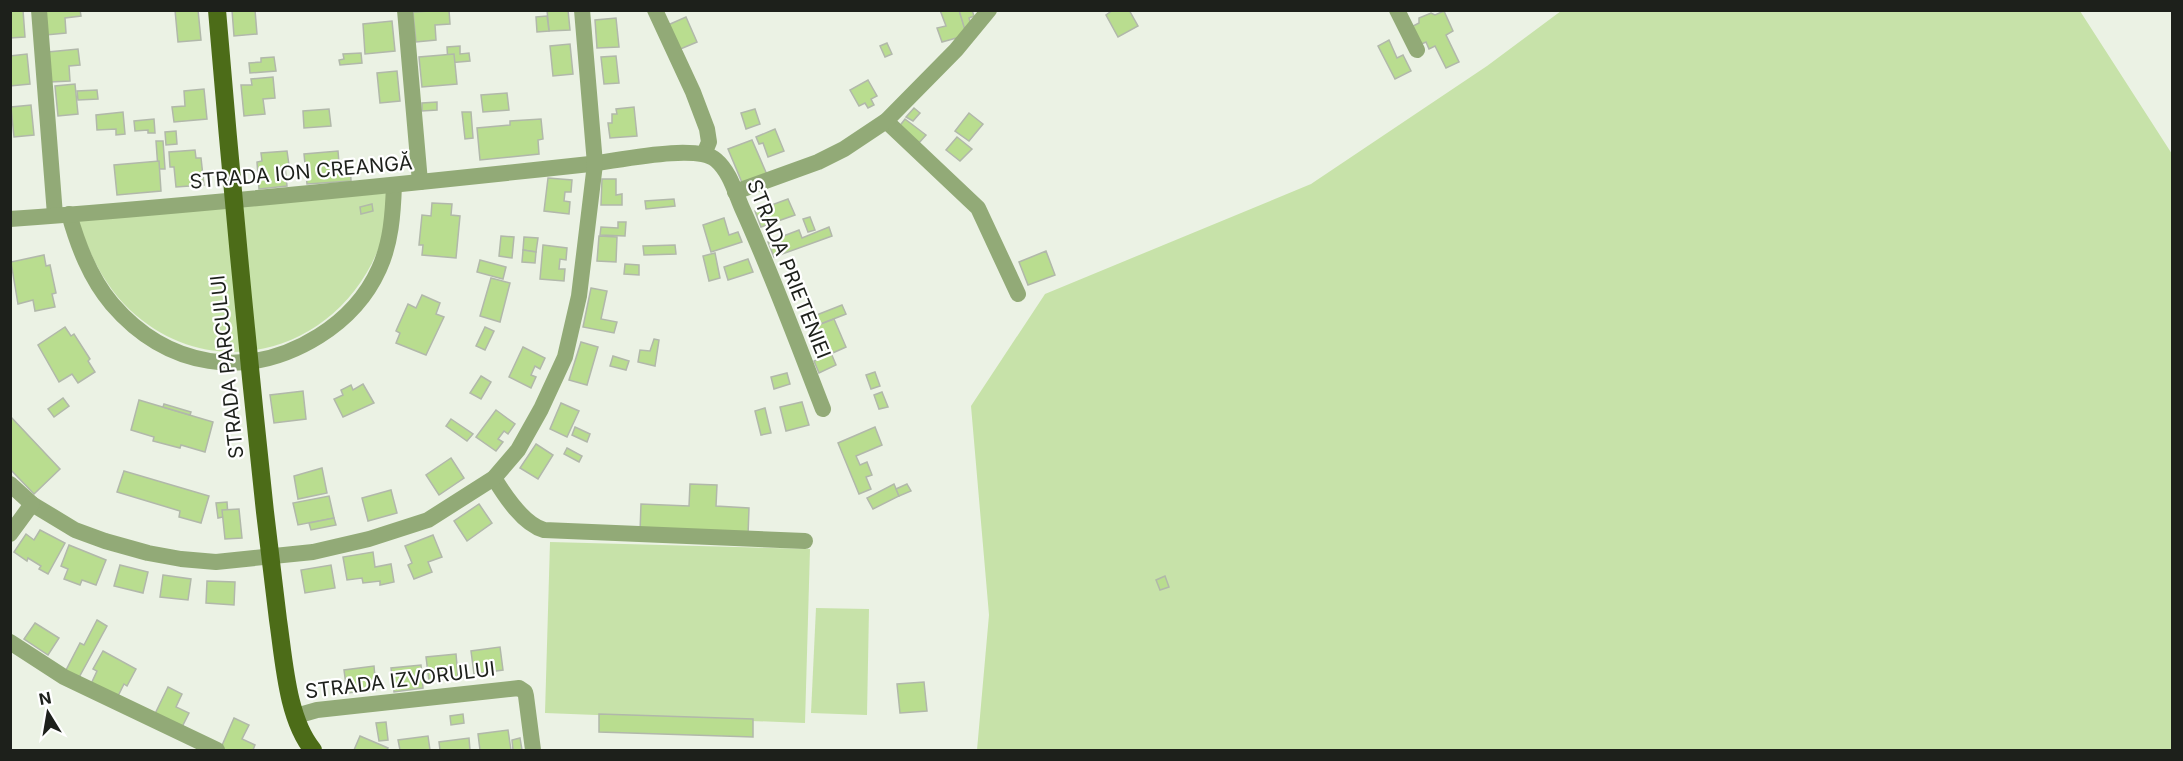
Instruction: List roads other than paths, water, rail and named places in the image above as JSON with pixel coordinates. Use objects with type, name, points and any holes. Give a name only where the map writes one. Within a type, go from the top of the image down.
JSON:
[{"type":"main road","name":"STRADA PARCULUI","points":[[217,10],[249,363],[270,557],[283,654],[296,716]]},
{"type":"main road","name":"STRADA IZVORULUI","points":[[296,716],[306,742],[313,750]]},
{"type":"street","points":[[39,10],[62,215],[98,285],[125,318],[148,337],[171,350],[200,360],[230,364],[249,363],[285,354],[331,329],[350,313],[379,270],[388,245],[394,185]]},
{"type":"street","points":[[405,10],[420,182]]},
{"type":"street","points":[[10,484],[32,504],[75,530],[148,553],[216,562],[313,552],[369,539],[428,520],[494,478],[518,450],[542,409],[565,357],[579,296],[595,164],[582,10]]},
{"type":"street","points":[[595,164],[658,155],[704,154],[709,142],[693,92],[655,10]]},
{"type":"street","points":[[735,192],[818,162],[844,149],[886,121],[956,50],[989,10]]},
{"type":"street","points":[[1396,10],[1417,50]]},
{"type":"street","points":[[886,121],[978,208],[1018,294]]},
{"type":"street","name":"STRADA PRIETENIEI","points":[[704,154],[716,159],[727,174],[756,238],[823,409]]},
{"type":"street","name":"STRADA ION CREANGĂ","points":[[10,219],[394,185],[595,164]]},
{"type":"street","points":[[494,478],[510,501],[534,527],[544,530],[805,541]]},
{"type":"street","points":[[10,534],[32,504]]},
{"type":"street","points":[[10,642],[64,677],[216,750]]},
{"type":"street","name":"STRADA IZVORULUI","points":[[296,716],[318,711],[519,688],[525,692],[526,696],[533,750]]}]
